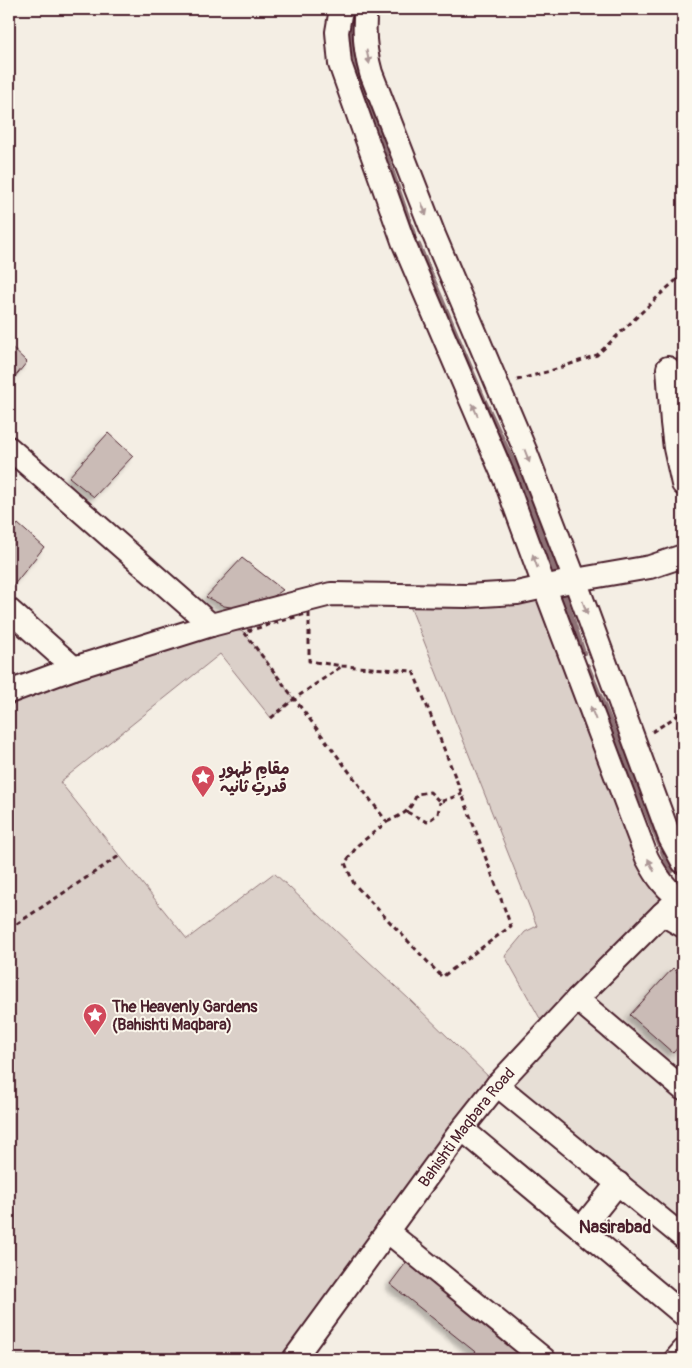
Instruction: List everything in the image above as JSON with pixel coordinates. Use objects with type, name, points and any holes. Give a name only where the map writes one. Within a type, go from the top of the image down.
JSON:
[{"type":"street","points":[[341,9],[337,32],[340,64],[417,239],[545,588],[648,858],[660,881],[669,891],[682,898]]},
{"type":"street","points":[[366,9],[364,40],[367,59],[417,239],[497,385],[525,450],[670,838],[683,862]]},
{"type":"street","points":[[668,368],[675,448],[683,484]]},
{"type":"street","points":[[9,448],[211,625]]},
{"type":"street","points":[[9,692],[74,668],[211,625],[331,594],[466,596],[509,594],[545,588],[575,580],[650,568],[683,556]]},
{"type":"street","points":[[9,610],[74,668]]},
{"type":"street","name":"Bahishti Maqbara Road","points":[[294,1359],[497,1084],[577,999],[662,914],[682,898]]},
{"type":"street","points":[[662,914],[683,926]]},
{"type":"street","points":[[577,999],[683,1089]]},
{"type":"street","points":[[497,1084],[683,1237]]},
{"type":"street","points":[[462,1129],[683,1314]]},
{"type":"street","points":[[581,1229],[618,1183]]},
{"type":"street","points":[[387,1231],[544,1359]]},
{"type":"street","points":[[676,1359],[683,1351]]},
{"type":"path","points":[[497,385],[550,371],[597,355],[683,274]]},
{"type":"path","points":[[387,822],[244,632],[309,613],[309,661],[342,666],[413,671],[462,794],[511,926],[442,977],[354,884],[346,863],[358,845],[387,822],[407,812],[417,794],[430,792],[440,802]]},
{"type":"path","points":[[271,718],[294,699],[342,666]]},
{"type":"path","points":[[635,744],[683,712]]},
{"type":"path","points":[[440,802],[462,794]]},
{"type":"path","points":[[407,812],[427,822],[438,814],[440,802]]},
{"type":"path","points":[[9,929],[119,856]]},
{"type":"shaded area","points":[[545,588],[669,891],[547,1031],[505,956],[525,932],[537,926],[406,596]]},
{"type":"shaded area","points":[[211,625],[244,632],[294,699],[271,718],[220,654],[60,782],[187,939],[274,873],[410,1000],[497,1085],[294,1359],[9,1359],[9,701]]},
{"type":"shaded area","points":[[662,914],[683,926],[683,1237],[497,1085]]},
{"type":"building","points":[[9,345],[27,362],[9,384]]},
{"type":"building","points":[[108,433],[133,456],[94,497],[69,477]]},
{"type":"building","points":[[18,524],[44,547],[13,586],[9,582],[9,535]]},
{"type":"building","points":[[242,558],[283,590],[265,602],[237,608],[224,606],[206,597]]},
{"type":"building","points":[[673,968],[683,978],[683,1042],[673,1053],[630,1015]]},
{"type":"building","points":[[408,1260],[531,1359],[484,1359],[390,1284]]},
{"type":"waterway","points":[[353,9],[351,25],[353,49],[364,92],[413,234]]},
{"type":"waterway","points":[[418,245],[484,401],[516,469],[556,572]]},
{"type":"waterway","points":[[564,595],[583,653]]},
{"type":"waterway","points":[[587,666],[671,871]]},
{"type":"place","name":"مقامِ ظہورِ قدرتِ ثانیہ","points":[[203,798]]},
{"type":"place","name":"The Heavenly Gardens (Bahishti Maqbara)","points":[[95,1036]]},
{"type":"district","name":"Nasirabad","points":[[615,1227]]}]
